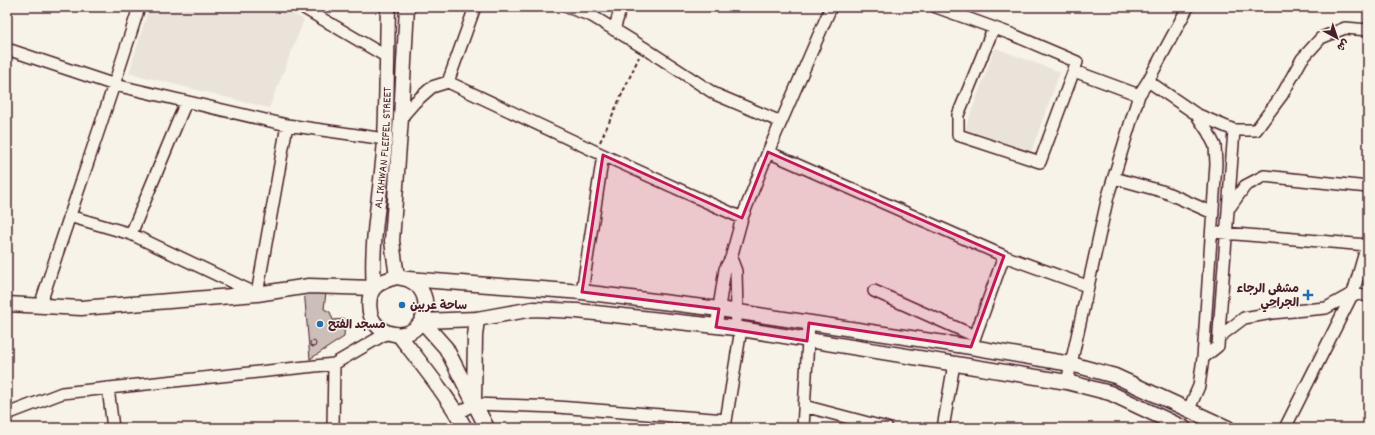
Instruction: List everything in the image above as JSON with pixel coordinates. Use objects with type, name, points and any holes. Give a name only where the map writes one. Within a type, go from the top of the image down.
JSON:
[{"type":"main road","name":"AL IKHWAN FLEIFEL STREET","points":[[374,288],[372,264],[373,250],[385,140],[388,7]]},
{"type":"main road","name":"AL IKHWAN FLEIFEL STREET","points":[[403,278],[392,241],[407,7]]},
{"type":"main road","points":[[393,334],[408,333],[416,328],[426,314],[424,295],[418,286],[403,278]]},
{"type":"main road","points":[[465,428],[457,414],[420,362],[393,334],[377,327],[371,318],[369,308],[370,298],[374,288],[384,281],[403,278],[582,292],[719,309],[809,323],[973,342],[1071,364],[1115,376],[1228,428]]},
{"type":"main road","points":[[7,304],[81,308],[257,294],[309,286],[374,288]]},
{"type":"main road","points":[[422,321],[477,319],[533,309],[634,316],[738,329],[1067,382],[1110,393],[1184,428]]},
{"type":"main road","points":[[474,404],[477,319]]},
{"type":"main road","points":[[422,321],[446,348],[487,428]]},
{"type":"street","points":[[40,306],[69,216],[115,85],[139,7]]},
{"type":"street","points":[[302,7],[387,57]]},
{"type":"street","points":[[448,82],[475,7]]},
{"type":"street","points":[[569,7],[592,16],[644,47],[715,94],[781,122]]},
{"type":"street","points":[[614,30],[621,7]]},
{"type":"street","points":[[936,7],[993,29],[1011,34],[1077,62],[1040,162],[958,135],[958,115],[993,29]]},
{"type":"street","points":[[1067,382],[1108,196],[1139,95],[1188,7]]},
{"type":"street","points":[[716,327],[725,269],[731,258],[742,218],[768,152],[830,8]]},
{"type":"street","points":[[1148,81],[1196,114],[1234,130],[1256,130],[1282,95],[1302,59],[1320,38],[1345,28],[1368,30]]},
{"type":"street","points":[[7,50],[115,85],[186,102],[286,125],[385,140]]},
{"type":"street","points":[[1074,71],[1139,95]]},
{"type":"street","points":[[401,118],[415,102],[432,87],[448,82],[599,154],[742,218]]},
{"type":"street","points":[[131,234],[186,102]]},
{"type":"street","points":[[1189,409],[1199,386],[1203,358],[1214,213],[1216,164],[1215,146],[1196,114]]},
{"type":"street","points":[[69,216],[131,234],[257,294],[286,125]]},
{"type":"street","points":[[1203,358],[1218,346],[1230,206],[1234,130]]},
{"type":"street","points":[[768,152],[1004,256],[1087,286]]},
{"type":"street","points":[[582,292],[599,154]]},
{"type":"street","points":[[1230,206],[1245,186],[1264,176],[1368,187]]},
{"type":"street","points":[[1114,178],[1165,192],[1214,213]]},
{"type":"street","points":[[1212,232],[1368,242],[1353,293],[1285,428]]},
{"type":"street","points":[[874,290],[973,342],[1004,256]]},
{"type":"street","points":[[457,414],[474,404],[557,407],[725,424],[738,329],[736,271],[731,258]]},
{"type":"street","points":[[1219,337],[1244,318],[1326,308],[1353,293],[1368,296]]},
{"type":"street","points":[[803,428],[809,323]]},
{"type":"street","points":[[7,414],[62,393],[334,364],[393,334]]},
{"type":"street","points":[[333,428],[334,364]]},
{"type":"street","points":[[943,428],[954,364]]},
{"type":"street","points":[[108,388],[113,428]]},
{"type":"street","points":[[804,406],[887,428]]},
{"type":"path","points":[[599,154],[644,47]]},
{"type":"highlighted area","points":[[768,152],[1004,256],[971,347],[809,323],[807,341],[716,327],[719,309],[582,292],[603,155],[742,218]]},
{"type":"shaded area","points":[[149,7],[281,7],[304,20],[269,108],[129,73]]},
{"type":"shaded area","points":[[995,48],[1060,72],[1031,152],[965,129]]},
{"type":"building","points":[[304,289],[326,292],[324,309],[330,312],[333,320],[345,319],[344,337],[310,359]]},
{"type":"building","points":[[313,341],[316,344],[313,347],[310,344]]},
{"type":"place","name":"مشفى الرجاء الجراحي","points":[[1308,295]]},
{"type":"place","name":"ساحة عربين","points":[[402,305]]},
{"type":"place","name":"مسجد الفتح","points":[[320,324]]}]
